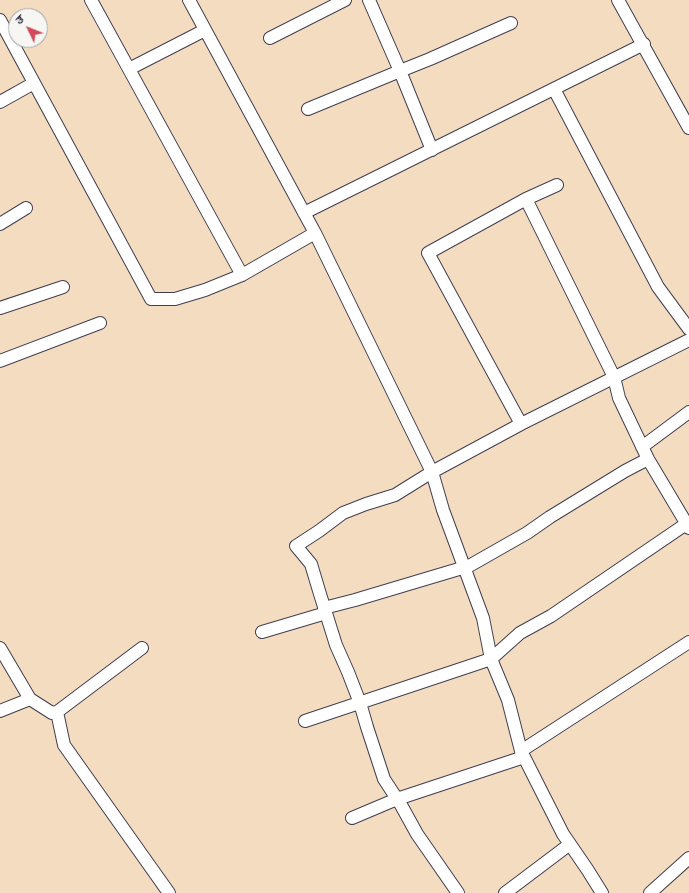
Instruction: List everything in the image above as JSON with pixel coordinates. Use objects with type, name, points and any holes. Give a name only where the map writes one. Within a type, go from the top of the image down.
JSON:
[{"type":"street","points":[[90,0],[242,275]]},
{"type":"street","points":[[189,0],[315,233],[432,472],[443,510],[483,618],[491,658],[508,700],[523,754],[563,834],[602,893]]},
{"type":"street","points":[[270,38],[345,0]]},
{"type":"street","points":[[369,0],[432,150]]},
{"type":"street","points":[[618,0],[644,44],[689,128]]},
{"type":"street","points":[[0,20],[151,299],[175,299],[205,290],[242,275],[315,233]]},
{"type":"street","points":[[308,109],[430,59],[512,23]]},
{"type":"street","points":[[129,69],[205,30]]},
{"type":"street","points":[[304,213],[644,44]]},
{"type":"street","points":[[0,102],[34,83]]},
{"type":"street","points":[[554,89],[658,287],[689,329]]},
{"type":"street","points":[[521,424],[428,253],[556,184]]},
{"type":"street","points":[[305,721],[491,658],[520,632],[551,616],[688,524],[642,447],[619,398],[614,377],[526,199]]},
{"type":"street","points":[[0,224],[26,208]]},
{"type":"street","points":[[0,308],[63,288]]},
{"type":"street","points":[[0,361],[100,323]]},
{"type":"street","points":[[458,893],[417,834],[384,779],[360,703],[336,645],[311,564],[296,546],[344,513],[395,495],[432,472],[521,424],[689,340]]},
{"type":"street","points":[[642,447],[689,412]]},
{"type":"street","points":[[262,632],[355,600],[469,566],[527,533],[624,471],[648,459]]},
{"type":"street","points":[[352,818],[397,799],[523,754],[689,642]]},
{"type":"street","points":[[0,648],[30,699],[52,713],[57,712],[142,648]]},
{"type":"street","points":[[0,711],[30,699]]},
{"type":"street","points":[[57,712],[64,745],[169,893]]},
{"type":"street","points":[[505,893],[570,844]]},
{"type":"street","points":[[650,893],[689,858]]}]
